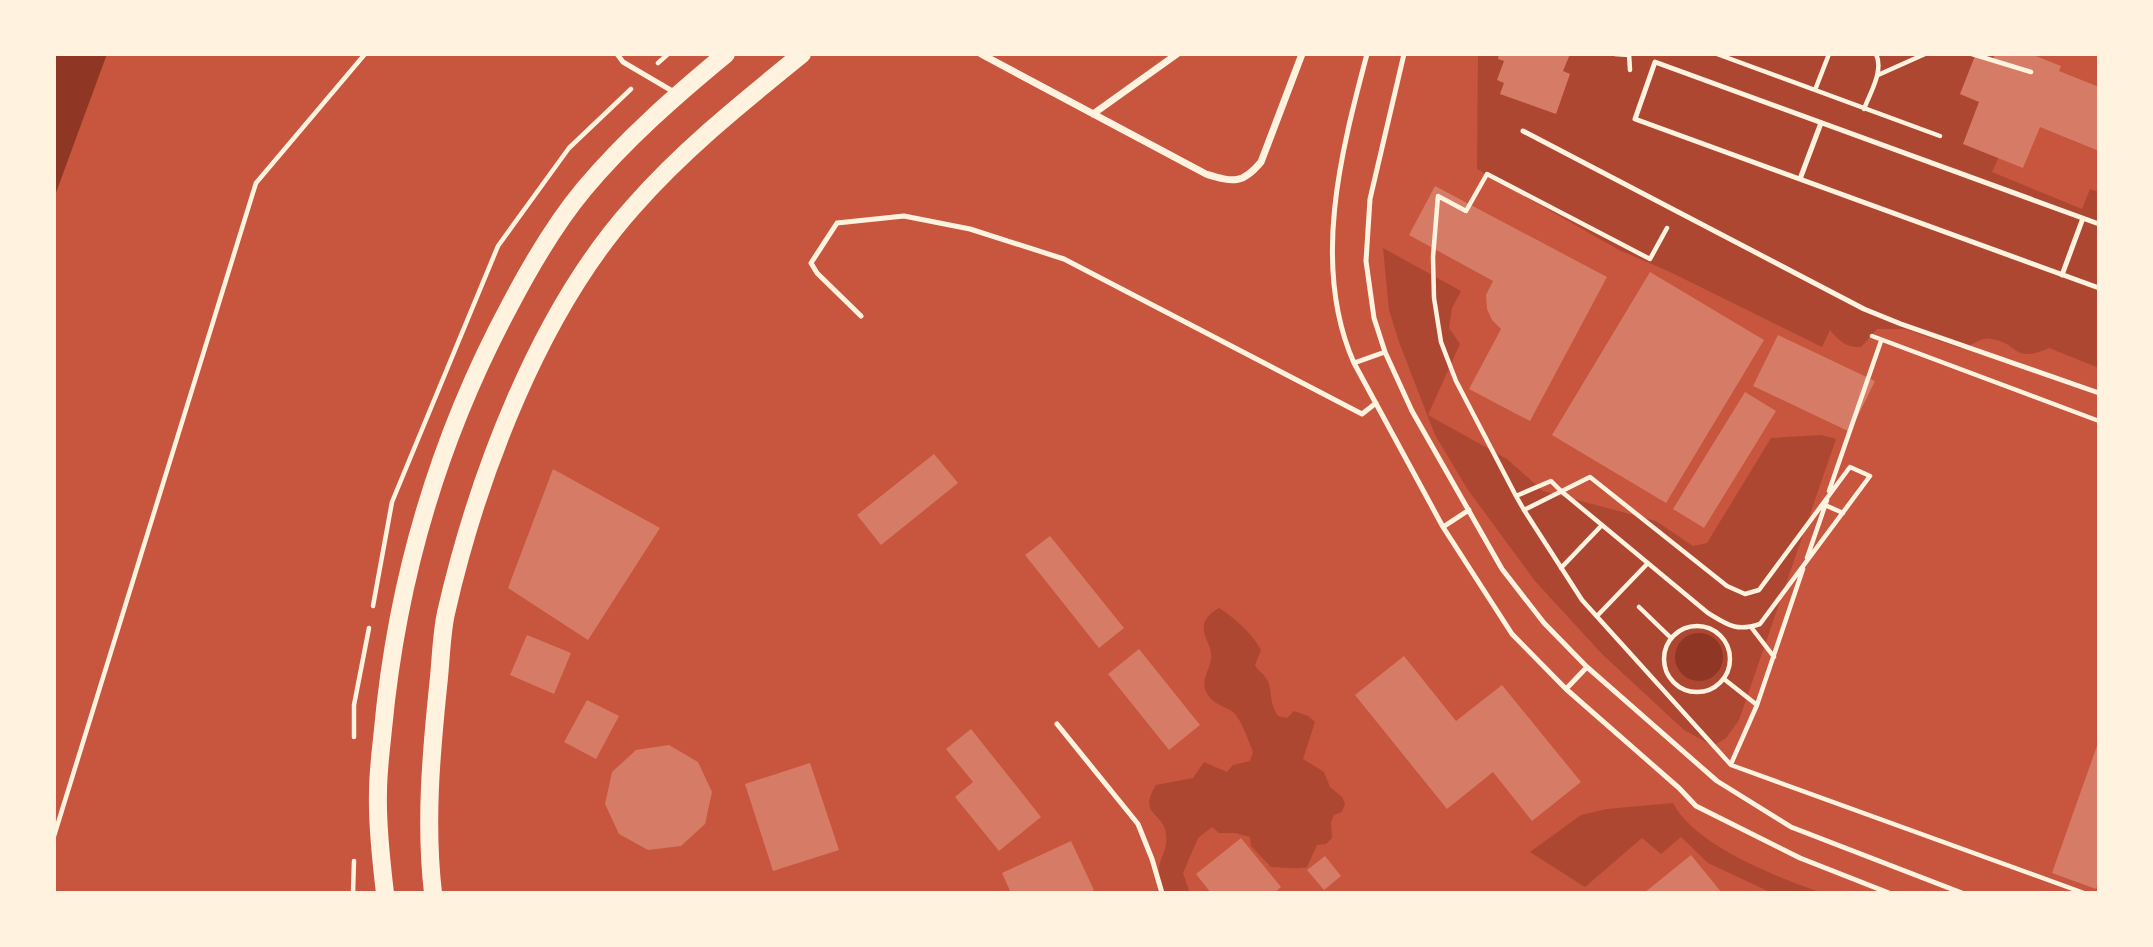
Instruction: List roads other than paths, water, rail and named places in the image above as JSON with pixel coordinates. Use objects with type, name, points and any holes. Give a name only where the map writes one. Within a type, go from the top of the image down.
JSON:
[{"type":"main road","points":[[385,893],[377,793],[386,696],[401,601],[426,503],[451,430],[482,357],[544,244],[583,191],[618,151],[677,94],[726,54]]},
{"type":"main road","points":[[433,893],[428,850],[430,780],[446,615],[466,537],[499,442],[526,377],[590,262],[632,207],[714,125],[802,54]]},
{"type":"street","points":[[981,54],[1206,174],[1237,181],[1250,175],[1261,162],[1302,54]]},
{"type":"street","points":[[1093,114],[1177,54]]},
{"type":"lane","points":[[617,54],[623,62],[677,94]]},
{"type":"lane","points":[[1367,54],[1348,130],[1336,208],[1333,294],[1345,343],[1354,363],[1443,527],[1512,634],[1566,689],[1696,806],[1800,858],[1889,893]]},
{"type":"lane","points":[[1404,54],[1370,199],[1366,261],[1374,318],[1385,352],[1412,411],[1502,569],[1544,622],[1587,667],[1717,781],[1791,828],[1962,893]]},
{"type":"lane","points":[[2099,224],[1655,62],[1635,119],[2099,288]]},
{"type":"lane","points":[[1800,179],[1821,123]]},
{"type":"lane","points":[[1523,131],[1864,309],[2099,393]]},
{"type":"lane","points":[[861,316],[817,273],[811,263],[837,223],[904,216],[970,229],[1064,259],[1362,414],[1377,403]]},
{"type":"lane","points":[[2062,275],[2083,218]]},
{"type":"lane","points":[[1354,363],[1385,352]]},
{"type":"lane","points":[[1443,527],[1469,510]]},
{"type":"lane","points":[[1566,689],[1587,667]]},
{"type":"lane","points":[[1057,724],[1138,824],[1162,893]]}]
